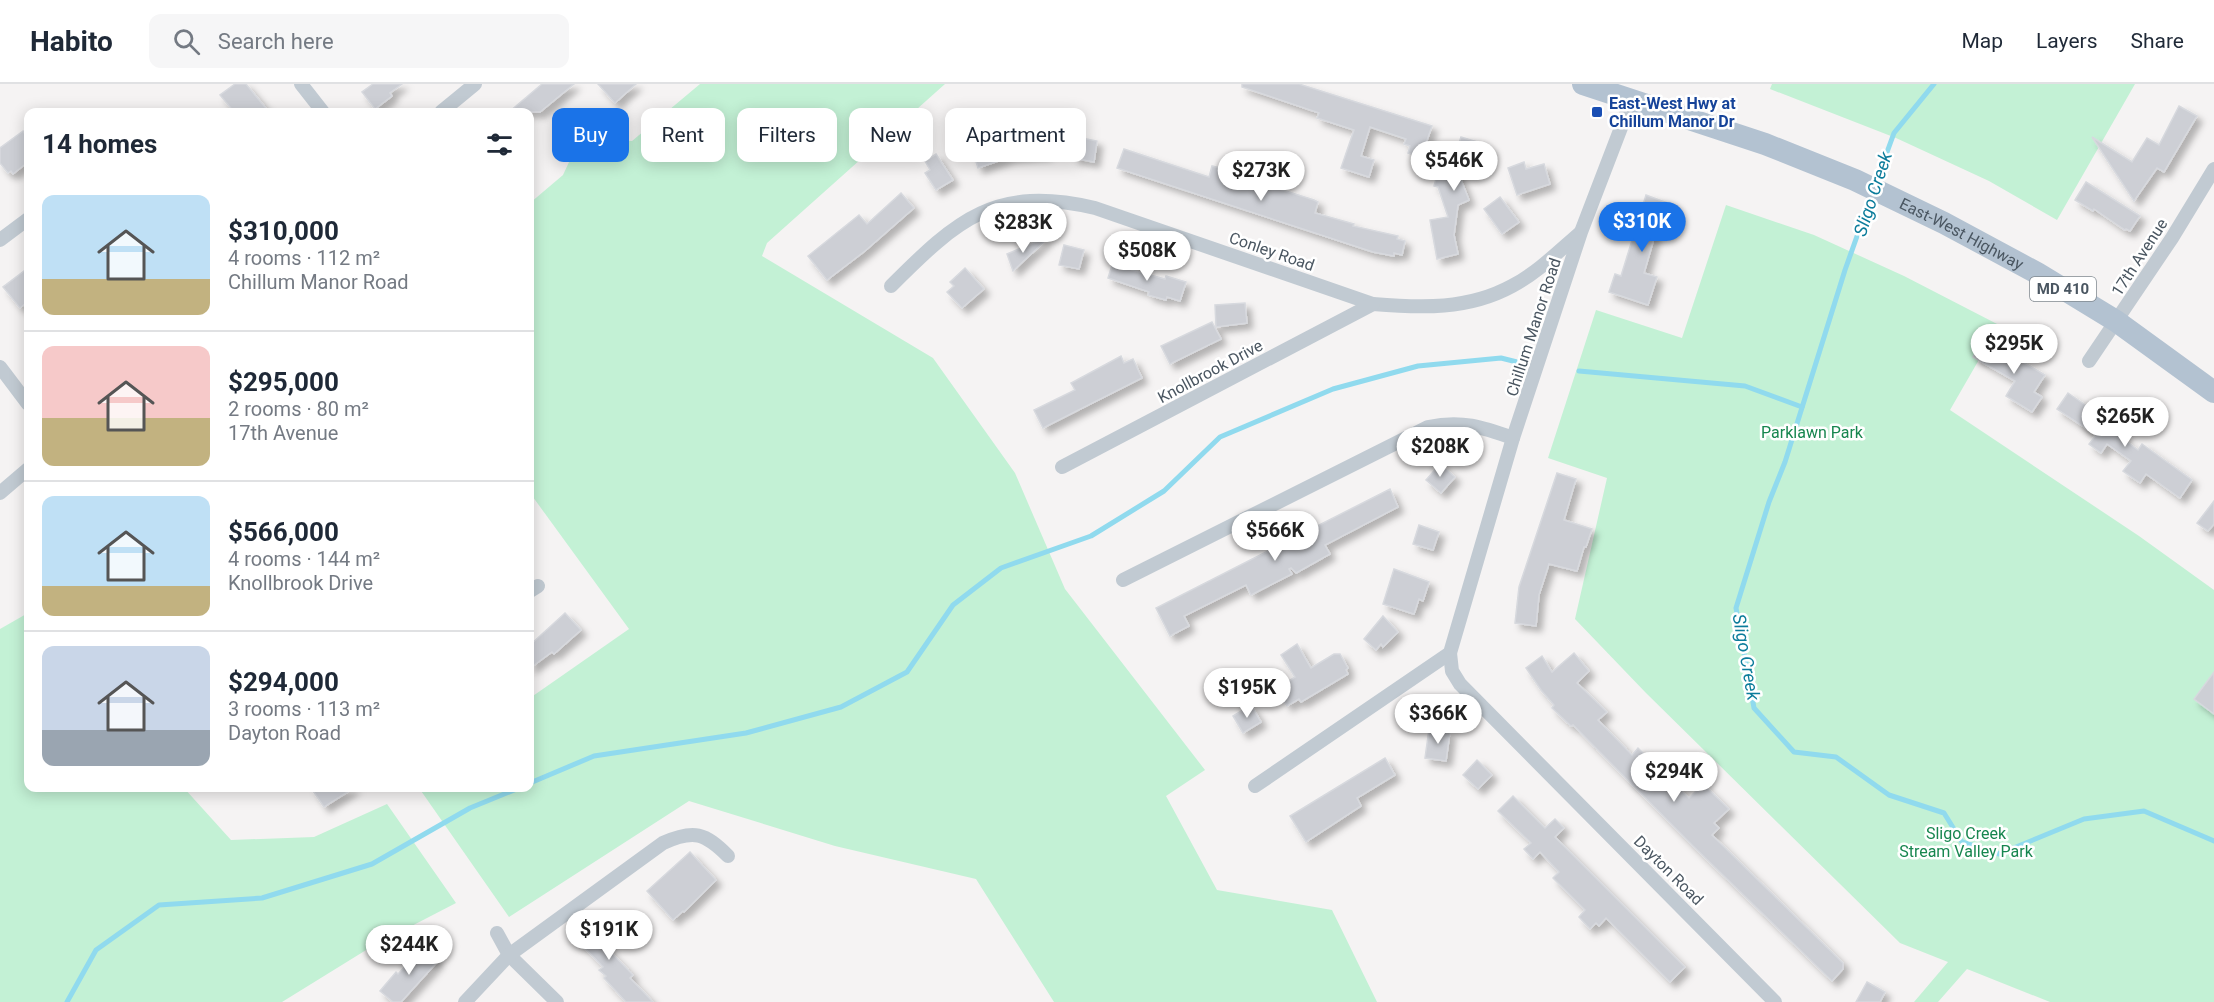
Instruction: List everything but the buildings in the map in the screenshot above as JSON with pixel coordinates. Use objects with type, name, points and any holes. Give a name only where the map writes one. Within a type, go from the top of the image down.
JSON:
[{"type":"main road","name":"East-West Highway","points":[[1583,84],[1765,144],[1854,180],[1902,203],[2037,273],[2116,321],[2214,392]]},
{"type":"street","points":[[301,84],[320,108]]},
{"type":"street","points":[[446,108],[475,84]]},
{"type":"street","name":"Chillum Manor Road","points":[[1449,653],[1513,438],[1581,232],[1632,99]]},
{"type":"street","name":"17th Avenue","points":[[2089,361],[2172,238],[2214,169]]},
{"type":"street","name":"Conley Road","points":[[891,286],[929,248],[959,224],[997,207],[1015,202],[1054,201],[1095,208],[1373,304],[1432,307],[1485,298],[1512,286],[1540,268],[1581,232]]},
{"type":"street","points":[[0,240],[24,222]]},
{"type":"street","name":"Knollbrook Drive","points":[[1062,467],[1373,304]]},
{"type":"street","points":[[0,367],[24,399]]},
{"type":"street","points":[[1123,580],[1428,427],[1455,423],[1474,425],[1513,438]]},
{"type":"street","points":[[0,493],[24,473]]},
{"type":"street","points":[[1254,786],[1449,653]]},
{"type":"street","name":"Dayton Road","points":[[1449,653],[1452,671],[1460,684],[1775,1002]]},
{"type":"street","points":[[465,1002],[509,955],[654,849],[673,838],[698,835],[712,840],[728,856]]},
{"type":"street","points":[[496,933],[509,955],[557,1002]]},
{"type":"green space","points":[[700,84],[945,84],[918,108],[849,108],[849,162],[858,162],[767,243],[762,256],[933,358],[1015,473],[1065,589],[1205,770],[1166,796],[1217,890],[1332,910],[1377,1002],[1054,1002],[976,879],[835,846],[689,801],[509,917],[422,792],[534,792],[534,695],[629,629],[534,498],[534,200],[563,175],[569,162],[629,162],[629,141],[641,133],[641,162],[725,162],[725,108],[671,108]]},
{"type":"green space","points":[[1772,84],[2135,84],[2057,220],[1989,181],[1896,138],[1770,89]]},
{"type":"green space","points":[[1726,205],[1814,235],[1904,276],[1999,325],[1950,410],[2139,536],[2214,590],[2214,1002],[2050,1002],[1967,969],[1938,1002],[1914,1002],[1948,962],[1900,943],[1646,693],[1575,619],[1607,478],[1548,458],[1596,310],[1682,338]]},
{"type":"green space","points":[[24,615],[24,792],[188,792],[231,840],[314,837],[387,804],[456,903],[371,947],[282,1002],[0,1002],[0,629]]},
{"type":"waterway","name":"Sligo Creek","points":[[1875,185],[1894,133],[1934,84]]},
{"type":"waterway","name":"Sligo Creek","points":[[1872,194],[1845,270],[1785,462],[1769,502],[1736,608],[1754,708],[1794,752],[1836,757],[1889,795],[1944,813],[1962,842],[1999,854],[2084,819],[2144,811],[2214,841]]},
{"type":"waterway","points":[[534,781],[594,756],[746,733],[841,707],[907,672],[953,605],[1001,568],[1091,536],[1164,491],[1220,437],[1333,389],[1418,366],[1501,358],[1521,363]]},
{"type":"waterway","points":[[1579,371],[1745,386],[1802,407]]},
{"type":"waterway","points":[[67,1002],[96,950],[159,905],[262,898],[372,864],[470,808],[509,792]]},
{"type":"place","name":"East-West Hwy at Chillum Manor Dr","points":[[1597,112]]},
{"type":"park label","name":"Parklawn Park","points":[[1812,432]]},
{"type":"park label","name":"Sligo Creek Stream Valley Park","points":[[1966,842]]}]
